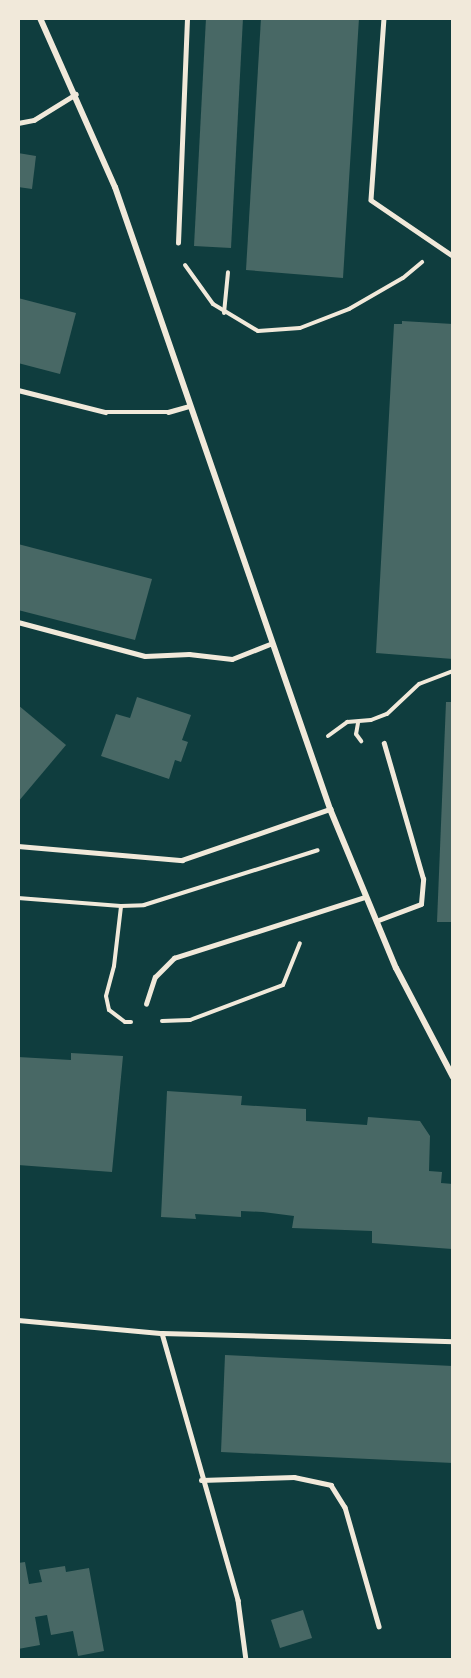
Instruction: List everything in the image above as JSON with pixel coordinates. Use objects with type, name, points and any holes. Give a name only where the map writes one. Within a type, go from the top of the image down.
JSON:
[{"type":"street","points":[[40,18],[111,176],[270,644],[330,809],[375,921],[453,1077]]},
{"type":"lane","points":[[178,243],[187,18]]},
{"type":"lane","points":[[384,18],[371,200],[453,256]]},
{"type":"lane","points":[[18,123],[34,120],[76,94]]},
{"type":"lane","points":[[18,390],[105,412],[168,412],[189,406]]},
{"type":"lane","points":[[18,622],[145,656],[189,654],[232,659],[270,644]]},
{"type":"lane","points":[[375,921],[421,904],[423,879],[384,744]]},
{"type":"lane","points":[[18,846],[182,860],[330,809]]},
{"type":"lane","points":[[146,1004],[155,977],[174,958],[187,952],[290,924],[365,897]]},
{"type":"lane","points":[[18,1320],[162,1333],[453,1341]]},
{"type":"lane","points":[[162,1333],[201,1479],[238,1600],[246,1660]]},
{"type":"lane","points":[[201,1479],[294,1478],[332,1485],[345,1507],[379,1626]]},
{"type":"path","points":[[183,261],[198,286],[224,314],[258,331],[300,328],[381,292],[440,247]]},
{"type":"path","points":[[224,314],[228,272]]},
{"type":"path","points":[[307,749],[347,722],[371,720],[387,714],[419,684],[453,671]]},
{"type":"path","points":[[18,898],[121,906]]},
{"type":"building","points":[[206,18],[243,18],[231,248],[194,246]]},
{"type":"building","points":[[261,18],[359,18],[343,278],[246,270]]},
{"type":"building","points":[[18,153],[36,156],[32,189],[18,187]]},
{"type":"building","points":[[18,298],[76,313],[60,374],[18,363]]},
{"type":"building","points":[[402,321],[453,324],[453,659],[376,653],[394,324],[402,324]]},
{"type":"building","points":[[18,544],[152,579],[135,640],[18,610]]},
{"type":"building","points":[[137,697],[191,715],[182,740],[188,742],[181,762],[175,760],[169,779],[101,756],[116,714],[130,718]]},
{"type":"building","points":[[446,702],[453,702],[453,922],[437,922]]},
{"type":"building","points":[[18,705],[66,745],[18,802]]},
{"type":"building","points":[[71,1053],[123,1056],[112,1172],[18,1165],[18,1057],[71,1060]]},
{"type":"building","points":[[167,1091],[242,1096],[241,1105],[306,1109],[306,1121],[367,1125],[368,1117],[420,1121],[430,1136],[429,1171],[442,1172],[441,1183],[453,1184],[452,1249],[372,1243],[372,1231],[292,1228],[294,1216],[263,1212],[241,1211],[241,1217],[195,1214],[196,1219],[161,1217]]},
{"type":"building","points":[[225,1355],[453,1366],[453,1463],[221,1452]]},
{"type":"building","points":[[25,1562],[29,1584],[42,1582],[39,1570],[65,1566],[66,1572],[89,1568],[104,1651],[78,1656],[73,1631],[51,1635],[47,1615],[35,1617],[40,1645],[18,1649],[18,1563]]},
{"type":"building","points":[[303,1610],[312,1638],[280,1648],[271,1620]]}]
